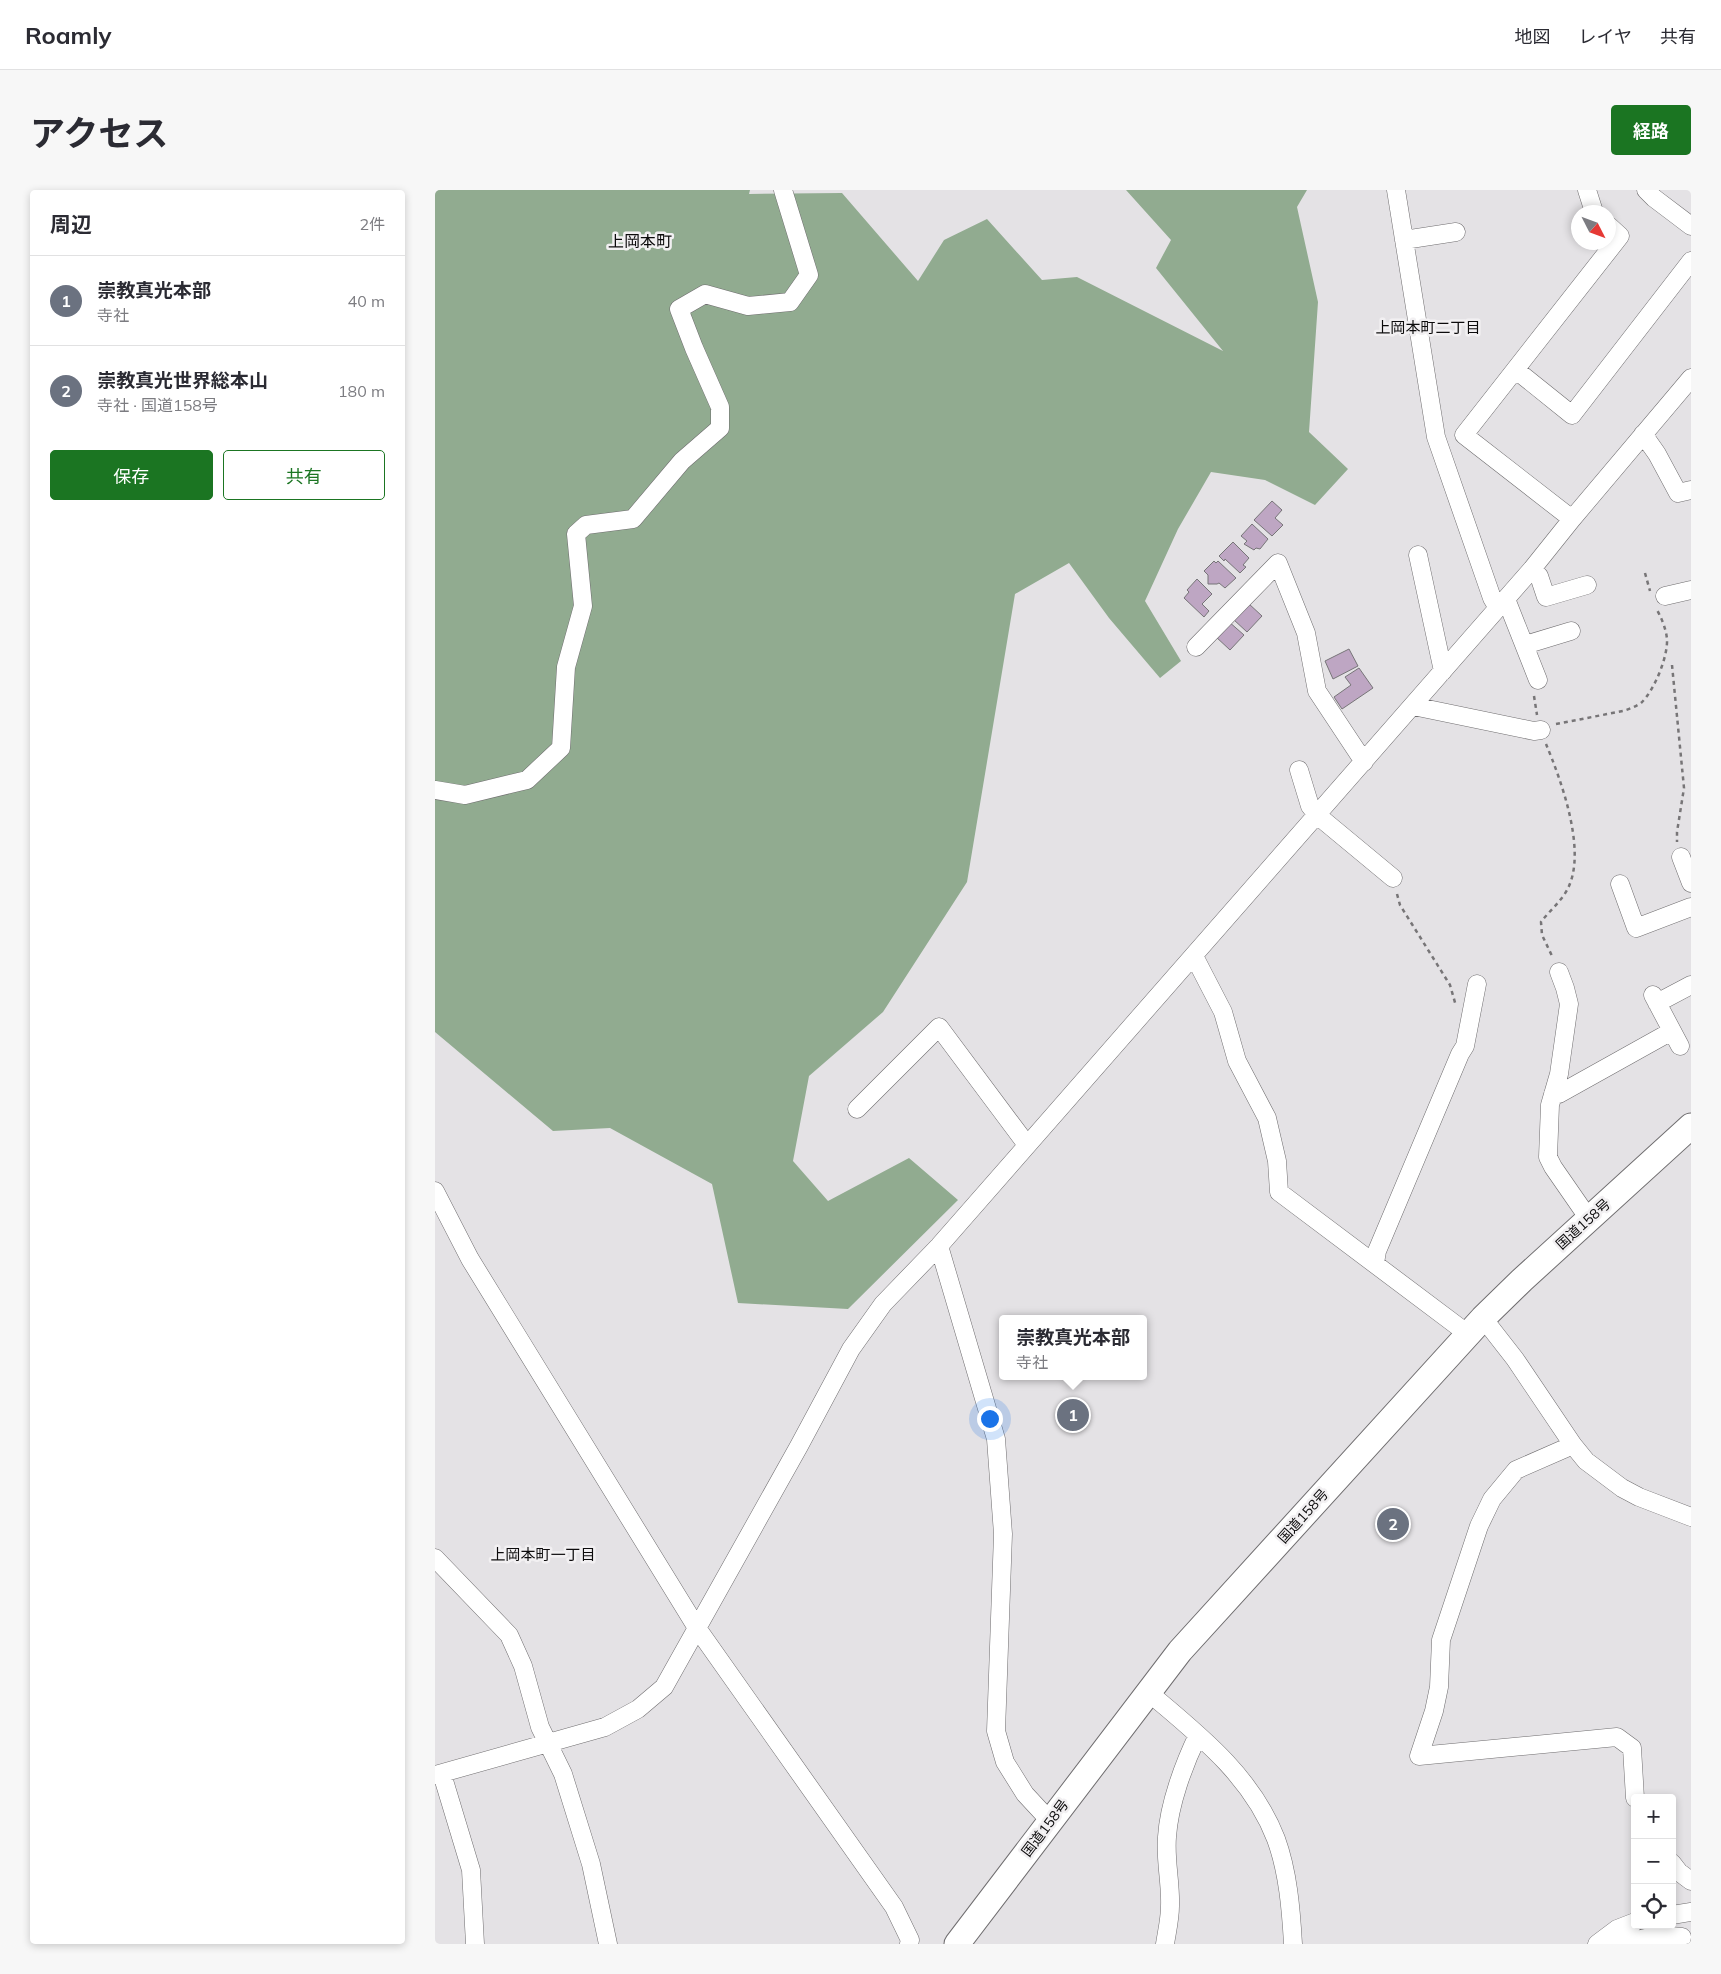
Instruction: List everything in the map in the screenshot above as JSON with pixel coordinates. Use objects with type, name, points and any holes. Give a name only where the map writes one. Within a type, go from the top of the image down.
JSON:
[{"type":"highway","name":"国道158号","points":[[957,1944],[1180,1651],[1476,1326],[1522,1280],[1691,1126]]},
{"type":"street","points":[[435,790],[465,795],[527,780],[561,748],[566,667],[583,606],[576,534],[586,526],[633,519],[682,461],[720,428],[720,407],[679,309],[705,294],[748,306],[790,302],[809,275],[783,190]]},
{"type":"street","points":[[1396,190],[1436,436],[1492,598],[1502,603],[1525,645],[1538,680]]},
{"type":"street","points":[[1585,190],[1591,205]]},
{"type":"street","points":[[1647,190],[1654,198],[1691,226]]},
{"type":"street","points":[[1404,240],[1456,232]]},
{"type":"street","points":[[1572,519],[1465,435],[1609,250]]},
{"type":"street","points":[[1516,370],[1572,415],[1691,261]]},
{"type":"street","points":[[475,1944],[471,1870],[439,1775],[605,1727],[638,1709],[664,1687],[851,1349],[883,1304],[939,1246],[1413,706],[1532,569],[1691,378]]},
{"type":"street","points":[[1643,434],[1657,454],[1678,493],[1691,490]]},
{"type":"street","points":[[1418,555],[1443,671]]},
{"type":"street","points":[[1196,647],[1278,563],[1306,632],[1317,691],[1364,762]]},
{"type":"street","points":[[1532,569],[1539,576],[1546,597],[1587,585]]},
{"type":"street","points":[[1657,598],[1691,590]]},
{"type":"street","points":[[1525,645],[1571,631]]},
{"type":"street","points":[[1413,706],[1534,731],[1540,728]]},
{"type":"street","points":[[1299,770],[1310,806],[1317,815],[1393,878]]},
{"type":"street","points":[[1681,857],[1691,882]]},
{"type":"street","points":[[1620,884],[1636,928],[1691,906]]},
{"type":"street","points":[[1194,956],[1223,1012],[1237,1061],[1267,1118],[1277,1161],[1279,1192],[1375,1263],[1476,1326],[1515,1359],[1573,1445],[1586,1461],[1622,1488],[1639,1497],[1691,1517]]},
{"type":"street","points":[[1559,972],[1569,1004],[1559,1074],[1550,1105],[1548,1157],[1589,1219]]},
{"type":"street","points":[[1375,1263],[1377,1251],[1465,1046],[1477,984]]},
{"type":"street","points":[[1553,1094],[1559,1094],[1676,1038],[1655,999],[1691,985]]},
{"type":"street","points":[[857,1109],[939,1027],[1027,1146]]},
{"type":"street","points":[[435,1191],[471,1259],[697,1628],[894,1907],[910,1940],[909,1944]]},
{"type":"street","points":[[939,1246],[996,1439],[1003,1534],[996,1731],[1005,1762],[1025,1794],[1050,1821]]},
{"type":"street","points":[[1573,1445],[1535,1460],[1516,1470],[1492,1499],[1479,1526],[1441,1640],[1439,1687],[1434,1711],[1419,1756],[1617,1737],[1632,1748],[1635,1794]]},
{"type":"street","points":[[435,1558],[509,1635],[523,1666],[540,1727],[563,1774],[588,1855],[608,1944]]},
{"type":"street","points":[[1148,1692],[1221,1757],[1242,1780],[1269,1822],[1283,1863],[1288,1888],[1293,1944]]},
{"type":"street","points":[[1165,1944],[1171,1904],[1168,1879],[1167,1836],[1179,1782],[1198,1735]]},
{"type":"street","points":[[1676,1869],[1691,1881]]},
{"type":"street","points":[[1676,1914],[1691,1912]]},
{"type":"street","points":[[1601,1943],[1617,1929],[1631,1924]]},
{"type":"street","points":[[1618,1944],[1659,1936],[1682,1937],[1681,1944]]},
{"type":"path","points":[[1540,728],[1633,708],[1641,703],[1650,691],[1665,658],[1667,641],[1657,598],[1645,573]]},
{"type":"path","points":[[1672,665],[1684,788],[1677,832],[1677,852],[1681,857]]},
{"type":"path","points":[[1538,680],[1532,683],[1540,728],[1563,785],[1575,860],[1569,887],[1541,922],[1542,936],[1559,972]]},
{"type":"path","points":[[1393,878],[1400,905],[1450,985],[1456,1010]]},
{"type":"green space","points":[[435,190],[750,190],[749,194],[842,193],[918,281],[944,240],[987,219],[1042,280],[1077,277],[1223,351],[1156,268],[1171,240],[1126,190],[1307,190],[1297,207],[1318,302],[1309,432],[1348,469],[1315,505],[1265,480],[1211,472],[1178,529],[1145,601],[1181,661],[1160,678],[1109,618],[1069,563],[1015,594],[967,882],[883,1012],[809,1076],[793,1161],[828,1201],[909,1158],[958,1200],[848,1309],[738,1303],[712,1184],[610,1128],[553,1131],[435,1032]]},
{"type":"building","points":[[1272,501],[1282,510],[1275,518],[1283,525],[1272,536],[1254,520]]},
{"type":"building","points":[[1252,524],[1268,539],[1260,549],[1256,548],[1254,550],[1244,544],[1247,541],[1241,536]]},
{"type":"building","points":[[1233,542],[1249,558],[1243,565],[1246,567],[1240,573],[1219,556]]},
{"type":"building","points":[[1214,561],[1216,563],[1218,561],[1236,578],[1225,588],[1219,583],[1208,584],[1208,575],[1204,571]]},
{"type":"building","points":[[1197,579],[1212,594],[1202,604],[1209,611],[1204,617],[1184,598],[1189,592],[1187,590]]},
{"type":"building","points":[[1248,603],[1262,616],[1247,632],[1233,619]]},
{"type":"building","points":[[1228,621],[1244,635],[1230,650],[1215,636]]},
{"type":"building","points":[[1349,649],[1358,666],[1333,679],[1325,661]]},
{"type":"building","points":[[1359,668],[1373,688],[1342,709],[1334,697],[1351,685],[1345,677]]},
{"type":"place","name":"崇教真光本部","points":[[1073,1415]]},
{"type":"place","name":"崇教真光世界総本山","points":[[1393,1524]]},
{"type":"district","name":"上岡本町","points":[[640,241]]},
{"type":"district","name":"上岡本町二丁目","points":[[1428,328]]},
{"type":"district","name":"上岡本町一丁目","points":[[543,1555]]}]
